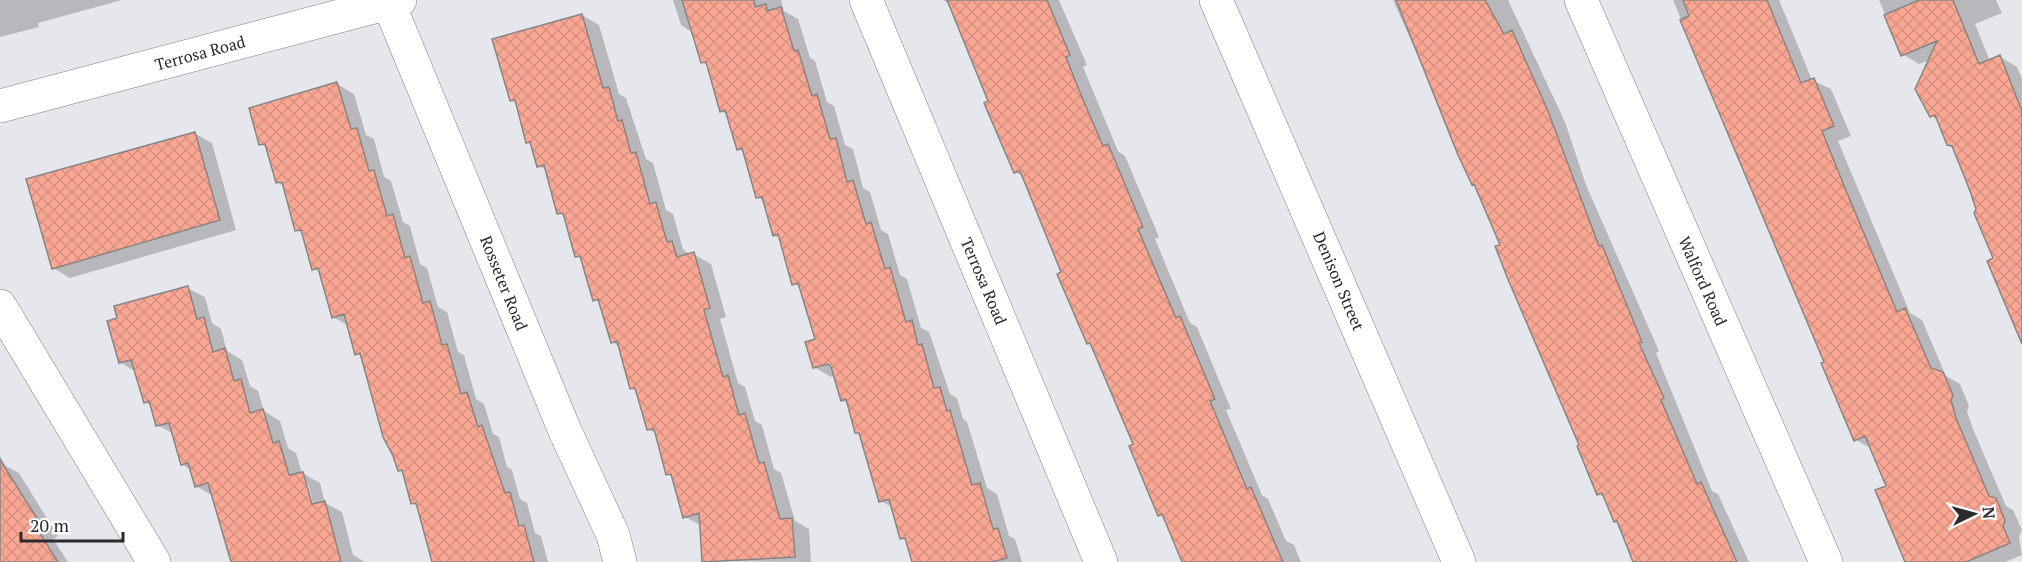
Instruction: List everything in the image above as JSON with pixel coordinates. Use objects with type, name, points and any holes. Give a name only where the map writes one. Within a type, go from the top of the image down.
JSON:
[{"type":"street","name":"Terrosa Road","points":[[866,0],[1101,562]]},
{"type":"street","name":"Denison Street","points":[[1216,0],[1459,562]]},
{"type":"street","name":"Walford Road","points":[[1581,0],[1826,562]]},
{"type":"street","name":"Terrosa Road","points":[[0,106],[395,2]]},
{"type":"street","name":"Rosseter Road","points":[[395,2],[566,431],[613,535],[621,562]]},
{"type":"street","points":[[0,306],[154,562]]},
{"type":"building","points":[[682,0],[754,0],[755,7],[766,4],[767,11],[781,7],[794,51],[798,50],[812,96],[817,94],[830,139],[836,138],[847,182],[853,180],[866,224],[871,222],[885,269],[890,267],[906,322],[912,320],[918,345],[922,344],[934,388],[940,387],[947,411],[950,410],[972,485],[980,483],[993,529],[998,528],[1007,558],[992,562],[912,562],[905,538],[900,539],[889,499],[879,502],[859,433],[855,433],[846,399],[841,401],[831,367],[828,364],[813,368],[805,342],[815,339],[798,283],[792,285],[778,234],[773,236],[762,197],[756,198],[742,148],[737,150],[725,110],[720,112],[706,62],[701,63]]},
{"type":"building","points":[[947,0],[1047,0],[1070,55],[1066,57],[1081,95],[1103,146],[1108,144],[1143,227],[1138,229],[1176,318],[1180,316],[1215,399],[1210,401],[1247,489],[1251,487],[1283,562],[1182,562],[1162,514],[1158,516],[1129,446],[1133,444],[1090,343],[1087,344],[1057,274],[1061,272],[1020,171],[1014,173],[984,103],[988,101]]},
{"type":"building","points":[[1396,0],[1485,0],[1504,34],[1512,30],[1548,111],[1599,246],[1602,245],[1642,342],[1639,343],[1664,398],[1661,400],[1697,484],[1701,482],[1737,562],[1633,562],[1617,521],[1614,522],[1602,493],[1597,495],[1577,446],[1579,445],[1495,246],[1500,245],[1474,184],[1472,185],[1458,155]]},
{"type":"building","points":[[1683,0],[1767,0],[1801,83],[1814,78],[1834,126],[1822,131],[1897,312],[1905,308],[1931,368],[1943,372],[1953,395],[1951,400],[1956,418],[1989,496],[1996,498],[2005,520],[2003,526],[2010,543],[1966,562],[1905,562],[1875,490],[1886,486],[1865,436],[1854,441],[1821,363],[1824,362],[1680,20],[1689,16]]},
{"type":"building","points":[[1919,0],[1953,0],[1979,64],[2000,55],[2022,111],[2022,344],[1987,261],[1993,258],[1974,213],[1976,209],[1952,146],[1947,145],[1935,115],[1930,117],[1915,89],[1937,41],[1901,56],[1884,15]]},
{"type":"building","points":[[582,14],[603,88],[609,87],[618,121],[622,120],[631,153],[636,152],[650,204],[656,202],[667,242],[672,241],[677,257],[694,252],[710,308],[704,310],[723,377],[728,375],[739,415],[745,413],[759,463],[764,462],[780,519],[792,518],[795,557],[702,562],[699,513],[683,518],[671,474],[666,475],[654,429],[647,430],[635,388],[630,389],[617,341],[611,343],[598,299],[593,301],[580,256],[575,257],[563,213],[557,214],[544,165],[537,167],[530,142],[526,143],[515,100],[510,101],[492,39]]},
{"type":"building","points":[[337,82],[351,129],[357,128],[369,171],[374,170],[387,216],[393,214],[405,258],[410,256],[423,303],[430,301],[442,345],[447,344],[461,394],[467,392],[478,427],[482,425],[505,493],[510,492],[519,526],[524,525],[534,562],[432,562],[416,503],[411,504],[402,470],[398,471],[383,437],[360,353],[355,355],[344,314],[332,318],[318,268],[312,270],[301,230],[295,231],[282,182],[276,183],[265,144],[259,145],[249,108]]},
{"type":"building","points":[[195,132],[220,220],[52,269],[26,179]]},
{"type":"building","points":[[188,286],[197,319],[204,317],[213,352],[225,348],[234,381],[241,379],[250,413],[263,409],[273,443],[279,441],[289,475],[303,472],[312,504],[325,501],[341,562],[231,562],[208,483],[195,487],[188,463],[181,465],[169,423],[156,426],[149,401],[144,403],[131,360],[119,363],[107,321],[117,318],[114,306]]},
{"type":"building","points":[[0,460],[42,526],[37,529],[58,562],[0,562]]}]
